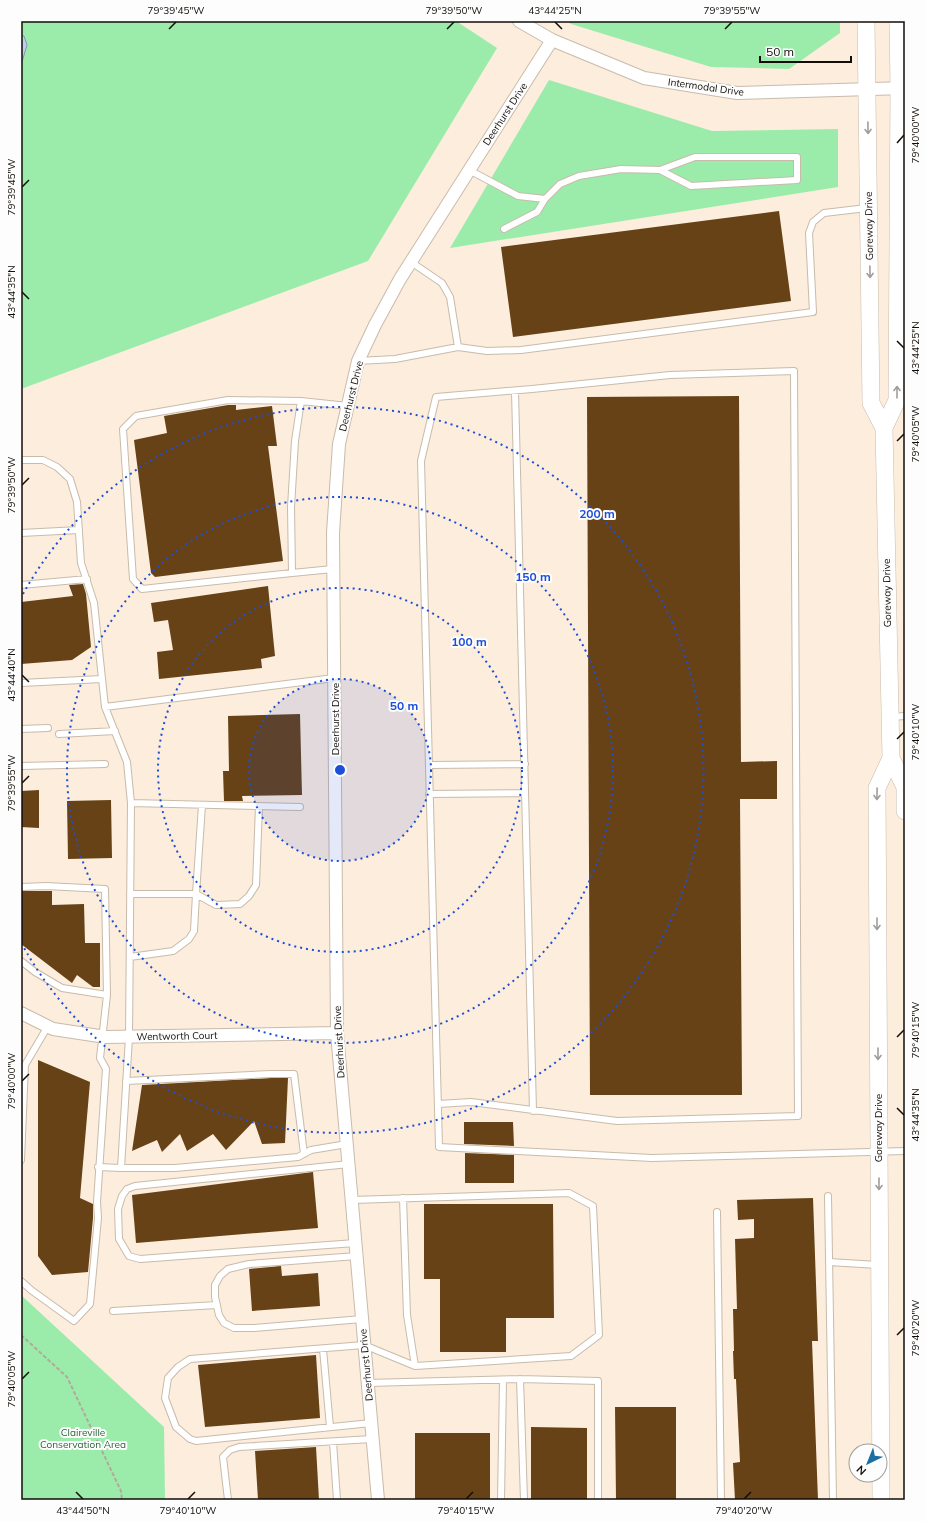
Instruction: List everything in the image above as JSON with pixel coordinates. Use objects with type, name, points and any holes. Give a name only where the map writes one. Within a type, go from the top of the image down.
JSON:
[{"type":"main road","name":"Goreway Drive","points":[[866,21],[872,403],[884,428],[898,716],[891,758],[877,788],[881,1500]]},
{"type":"main road","name":"Goreway Drive","points":[[884,428],[897,400],[902,88],[898,21]]},
{"type":"main road","name":"Goreway Drive","points":[[891,758],[905,787],[905,812]]},
{"type":"street","name":"Intermodal Drive","points":[[519,21],[552,40],[644,78],[737,93],[902,88]]},
{"type":"street","name":"Deerhurst Drive","points":[[378,1500],[337,1033],[333,533],[339,444],[358,361],[375,325],[411,262],[552,40]]},
{"type":"street","name":"Wentworth Court","points":[[21,1013],[53,1029],[102,1036],[129,1037],[337,1033]]},
{"type":"lane","points":[[504,229],[537,212],[545,199],[560,184],[579,176],[621,169],[660,170],[695,157],[796,157],[797,180],[691,186],[660,170]]},
{"type":"lane","points":[[469,170],[518,196],[545,199]]},
{"type":"lane","points":[[358,361],[395,359],[458,347],[487,351],[521,350],[813,312],[809,233],[813,222],[824,213],[869,208]]},
{"type":"lane","points":[[411,262],[442,283],[448,292],[458,347]]},
{"type":"lane","points":[[438,1104],[471,1102],[617,1121],[798,1116],[794,371],[670,375],[515,391],[436,397],[421,462],[439,1147],[652,1158],[905,1151]]},
{"type":"lane","points":[[515,391],[533,1111]]},
{"type":"lane","points":[[333,570],[292,573],[142,590],[133,579],[123,429],[136,416],[228,400],[301,401],[348,406]]},
{"type":"lane","points":[[292,573],[291,507],[295,442],[301,401]]},
{"type":"lane","points":[[21,460],[43,460],[57,467],[70,479],[77,502],[81,563],[94,604],[105,707],[127,762],[131,803],[129,1037],[120,1168]]},
{"type":"lane","points":[[21,533],[79,530]]},
{"type":"lane","points":[[21,585],[87,578]]},
{"type":"lane","points":[[105,707],[334,678]]},
{"type":"lane","points":[[21,683],[76,679],[102,679]]},
{"type":"lane","points":[[21,729],[48,728]]},
{"type":"lane","points":[[59,734],[115,731]]},
{"type":"lane","points":[[21,766],[104,764]]},
{"type":"lane","points":[[429,765],[524,764]]},
{"type":"lane","points":[[429,794],[525,794]]},
{"type":"lane","points":[[131,803],[300,807]]},
{"type":"lane","points":[[130,957],[173,952],[189,939],[194,931],[202,805]]},
{"type":"lane","points":[[130,894],[196,894],[216,905],[240,904],[249,896],[256,885],[259,806]]},
{"type":"lane","points":[[21,887],[46,886],[105,889],[107,995],[100,1058],[106,1069],[98,1167],[98,1218],[90,1304],[74,1321],[21,1281]]},
{"type":"lane","points":[[21,961],[35,972],[62,988],[107,995]]},
{"type":"lane","points":[[21,1160],[25,1065],[48,1026]]},
{"type":"lane","points":[[126,1081],[294,1074],[304,1154]]},
{"type":"lane","points":[[98,1167],[175,1168],[298,1157],[310,1150],[347,1144]]},
{"type":"lane","points":[[349,1164],[135,1186],[127,1190],[122,1196],[118,1209],[120,1239],[129,1256],[140,1259],[355,1243]]},
{"type":"lane","points":[[352,1200],[569,1193],[593,1206],[599,1335],[571,1356],[414,1366],[364,1345],[190,1359],[178,1367],[168,1378],[165,1398],[176,1427],[190,1439],[196,1441],[371,1424]]},
{"type":"lane","points":[[828,1196],[833,1500]]},
{"type":"lane","points":[[403,1198],[407,1315],[414,1366]]},
{"type":"lane","points":[[717,1212],[721,1500]]},
{"type":"lane","points":[[356,1256],[249,1264],[228,1269],[220,1276],[215,1285],[219,1315],[224,1323],[234,1328],[254,1328],[362,1319]]},
{"type":"lane","points":[[829,1262],[879,1265]]},
{"type":"lane","points":[[113,1311],[217,1306]]},
{"type":"lane","points":[[323,1348],[330,1427]]},
{"type":"lane","points":[[368,1383],[520,1379],[598,1381],[598,1500]]},
{"type":"lane","points":[[520,1379],[524,1500]]},
{"type":"lane","points":[[501,1500],[503,1380]]},
{"type":"lane","points":[[228,1500],[223,1457],[230,1450],[239,1447],[372,1439]]},
{"type":"lane","points":[[333,1442],[337,1500]]},
{"type":"path","points":[[21,1335],[67,1376],[121,1491],[122,1500]]},
{"type":"green space","points":[[21,21],[456,21],[497,48],[368,261],[21,389]]},
{"type":"green space","points":[[567,21],[840,21],[840,33],[789,69],[711,67],[571,24]]},
{"type":"green space","points":[[549,80],[712,131],[838,129],[838,187],[450,248]]},
{"type":"green space","name":"Claireville Conservation Area","points":[[21,1295],[164,1427],[165,1500],[21,1500]]},
{"type":"water","points":[[21,35],[24,36],[27,45],[21,65]]},
{"type":"building","points":[[779,211],[791,301],[513,337],[501,247]]},
{"type":"building","points":[[739,396],[741,762],[777,761],[777,799],[740,799],[742,1095],[590,1095],[587,397]]},
{"type":"building","points":[[228,405],[236,405],[236,410],[272,406],[277,446],[268,446],[283,561],[155,577],[151,573],[134,440],[167,433],[164,416]]},
{"type":"building","points":[[83,584],[86,594],[91,647],[72,660],[21,664],[21,602],[73,596],[69,585]]},
{"type":"building","points":[[268,586],[275,656],[261,659],[262,668],[159,679],[157,652],[173,650],[168,620],[154,622],[151,603]]},
{"type":"building","points":[[300,714],[302,795],[242,796],[243,801],[224,801],[223,771],[229,771],[228,716]]},
{"type":"building","points":[[39,790],[39,828],[21,827],[21,791]]},
{"type":"building","points":[[111,800],[112,858],[68,859],[67,801]]},
{"type":"building","points":[[21,891],[52,891],[52,905],[84,904],[85,943],[100,943],[100,987],[93,987],[77,975],[72,983],[21,944]]},
{"type":"building","points":[[38,1060],[90,1082],[80,1198],[93,1204],[88,1272],[52,1275],[38,1256]]},
{"type":"building","points":[[288,1078],[285,1143],[262,1144],[254,1121],[226,1150],[213,1134],[187,1151],[180,1134],[162,1152],[157,1140],[132,1151],[142,1085]]},
{"type":"building","points":[[464,1122],[513,1122],[514,1146],[464,1144]]},
{"type":"building","points":[[465,1153],[514,1155],[514,1183],[465,1183]]},
{"type":"building","points":[[313,1172],[318,1228],[136,1243],[132,1195]]},
{"type":"building","points":[[813,1198],[818,1341],[812,1341],[818,1500],[735,1500],[733,1463],[740,1462],[736,1379],[734,1379],[733,1351],[733,1309],[737,1309],[735,1239],[754,1238],[754,1219],[738,1220],[737,1200]]},
{"type":"building","points":[[424,1204],[553,1204],[554,1318],[506,1318],[506,1352],[440,1352],[440,1279],[424,1279]]},
{"type":"building","points":[[281,1266],[282,1276],[318,1273],[320,1306],[252,1311],[249,1269]]},
{"type":"building","points":[[316,1355],[320,1418],[205,1427],[198,1365]]},
{"type":"building","points":[[615,1407],[676,1407],[676,1500],[616,1500]]},
{"type":"building","points":[[531,1427],[587,1428],[587,1500],[531,1500]]},
{"type":"building","points":[[415,1433],[490,1433],[490,1500],[415,1500]]},
{"type":"building","points":[[316,1447],[319,1500],[258,1500],[255,1451]]}]
